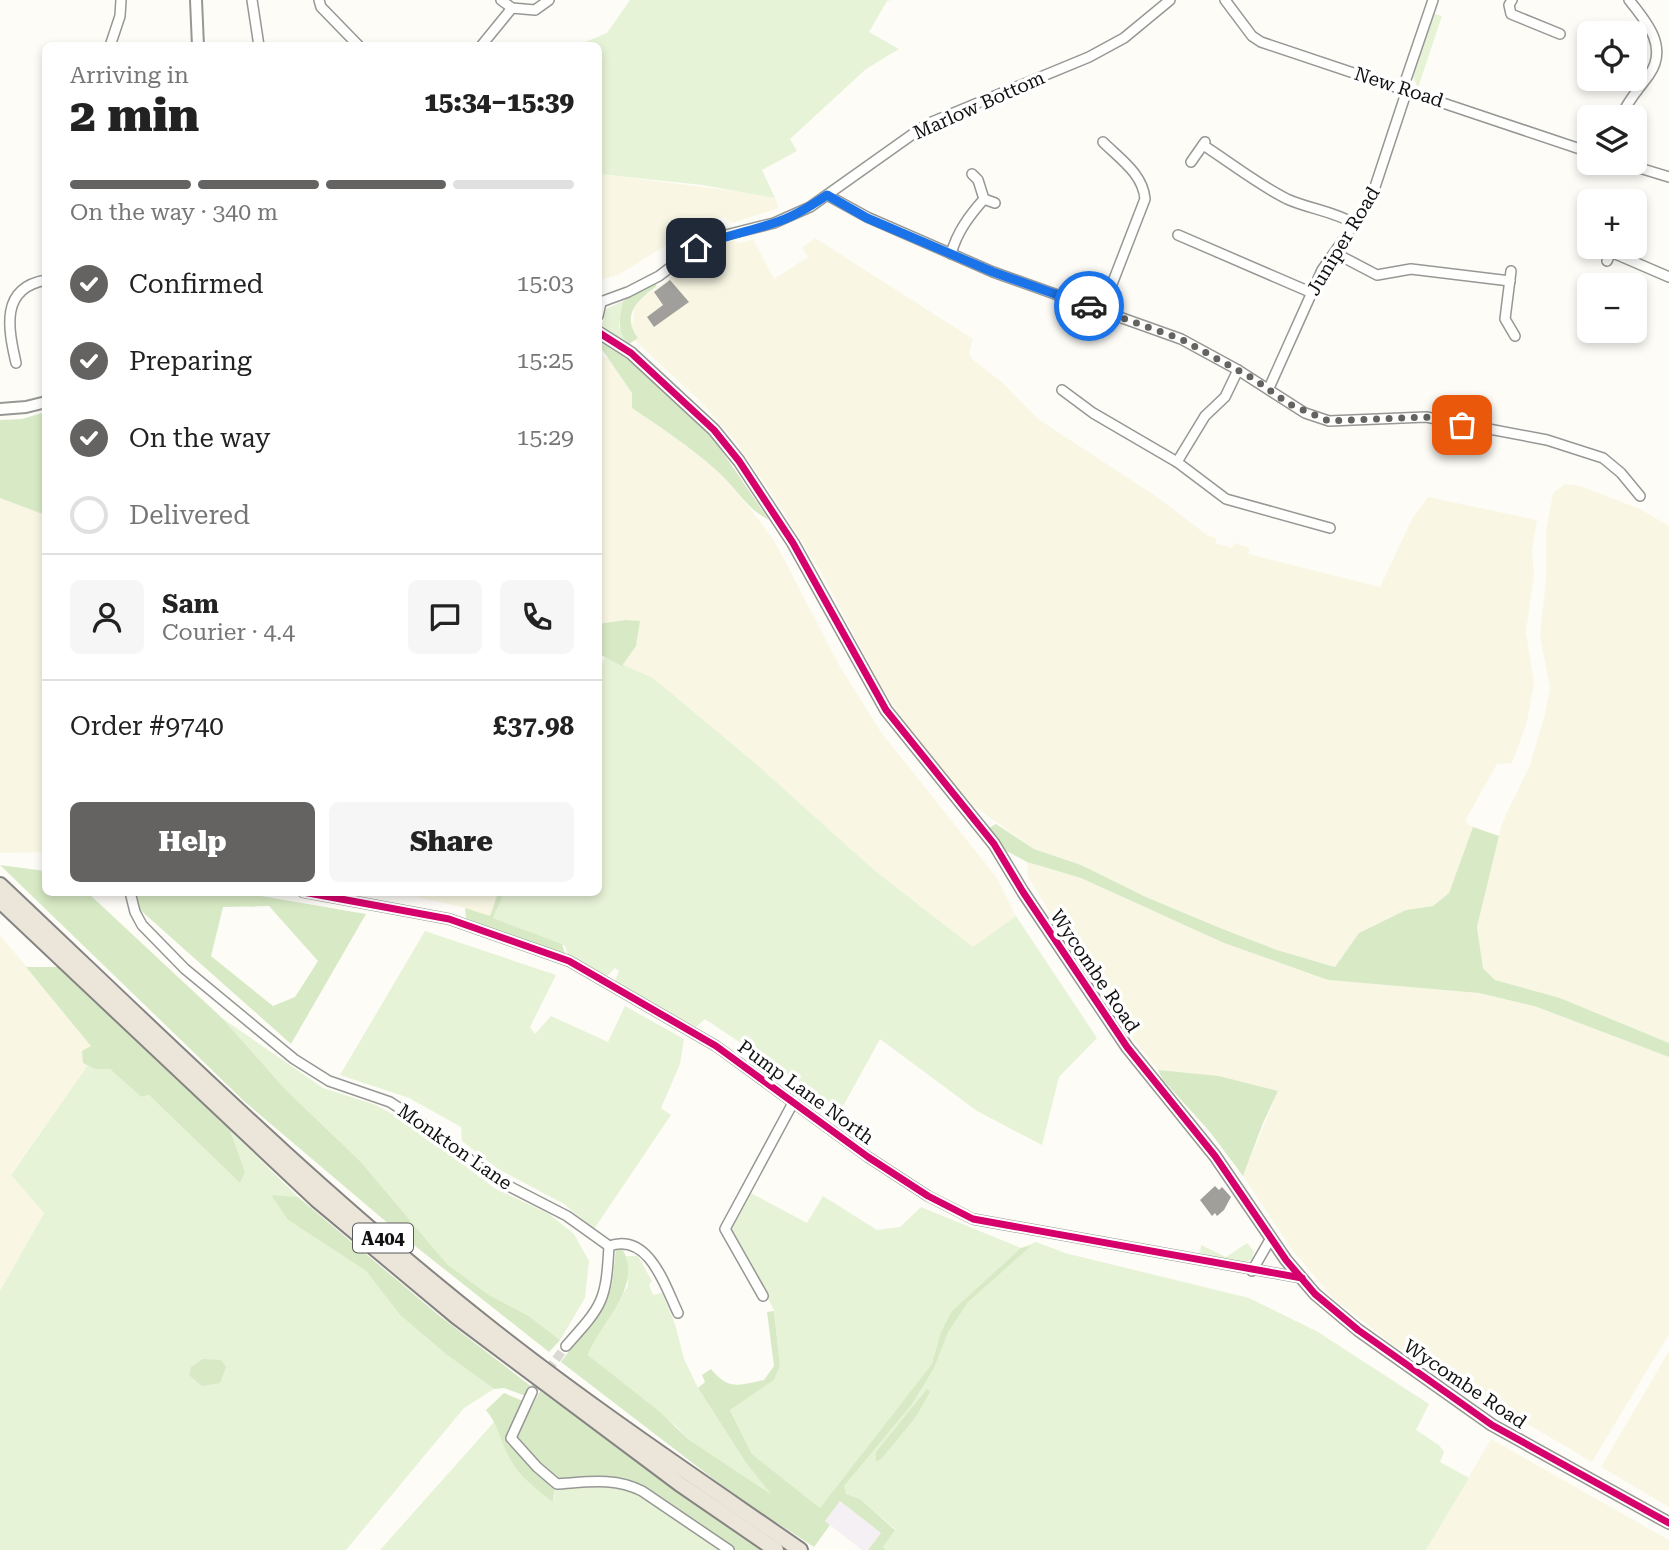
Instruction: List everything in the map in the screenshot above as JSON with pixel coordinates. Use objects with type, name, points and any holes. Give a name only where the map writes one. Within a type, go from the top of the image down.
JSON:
[{"type":"highway","name":"A404","points":[[0,885],[321,1185],[490,1328],[683,1469],[800,1550]]},
{"type":"highway","name":"A404","points":[[0,901],[317,1200],[457,1317],[680,1483],[776,1550]]},
{"type":"street","points":[[111,42],[120,16],[121,0]]},
{"type":"street","points":[[196,0],[198,42]]},
{"type":"street","points":[[252,0],[257,42]]},
{"type":"street","points":[[319,0],[321,7],[355,42]]},
{"type":"street","points":[[501,0],[512,8],[536,10],[549,0]]},
{"type":"street","name":"Marlow Bottom","points":[[602,302],[659,276],[696,248],[718,237],[774,223],[810,207],[928,124],[1101,51],[1124,37],[1170,0]]},
{"type":"street","name":"New Road","points":[[1226,0],[1252,36],[1261,42],[1577,148]]},
{"type":"street","name":"Juniper Road","points":[[1269,388],[1310,292],[1370,202],[1379,183],[1433,0]]},
{"type":"street","points":[[1511,0],[1511,14],[1560,34]]},
{"type":"street","points":[[1627,105],[1652,72],[1656,47],[1651,27],[1629,0]]},
{"type":"street","points":[[484,42],[512,8]]},
{"type":"street","points":[[1102,310],[1145,199],[1144,187],[1124,170],[1103,142]]},
{"type":"street","points":[[1191,162],[1204,142],[1262,186],[1291,201],[1341,215],[1355,224]]},
{"type":"street","points":[[1647,170],[1669,177]]},
{"type":"street","points":[[972,174],[978,180],[984,200]]},
{"type":"street","points":[[827,195],[867,218],[951,254],[1181,339],[1269,388],[1289,404],[1329,421],[1426,417],[1547,440],[1603,458],[1621,472],[1640,496]]},
{"type":"street","points":[[951,254],[954,241],[967,218],[984,200]]},
{"type":"street","points":[[984,200],[995,203]]},
{"type":"street","points":[[1178,235],[1195,238],[1310,292]]},
{"type":"street","points":[[1607,261],[1611,252],[1669,276]]},
{"type":"street","points":[[1335,253],[1377,275],[1411,269],[1510,276],[1505,319],[1515,336]]},
{"type":"street","points":[[16,363],[7,321],[9,306],[19,293],[42,282]]},
{"type":"street","name":"Wycombe Road","points":[[602,335],[631,353],[714,430],[738,461],[793,543],[886,710],[994,844],[1127,1047],[1215,1156],[1271,1238],[1315,1294],[1358,1330],[1492,1425],[1669,1522]]},
{"type":"street","points":[[1177,462],[1205,416],[1225,397],[1238,370]]},
{"type":"street","points":[[1068,390],[1093,413],[1131,430],[1226,499],[1325,524]]},
{"type":"street","points":[[0,409],[42,403]]},
{"type":"street","name":"Monkton Lane","points":[[131,896],[142,925],[185,969],[294,1059],[329,1081],[390,1102],[496,1180],[567,1216],[609,1246]]},
{"type":"street","name":"Pump Lane North","points":[[325,896],[449,919],[569,961],[716,1046],[868,1157],[928,1196],[973,1219],[1302,1278]]},
{"type":"street","points":[[763,1296],[725,1229],[794,1101]]},
{"type":"street","points":[[1252,1271],[1271,1238]]},
{"type":"street","points":[[566,1346],[592,1317],[601,1301],[607,1286],[609,1246],[624,1244],[649,1257],[657,1267],[678,1314]]},
{"type":"street","points":[[532,1392],[511,1438],[537,1467],[557,1484],[608,1480],[628,1484],[729,1550]]},
{"type":"shaded area","points":[[602,174],[775,198],[779,208],[732,223],[724,217],[703,222],[618,275],[602,279]]},
{"type":"shaded area","points":[[815,238],[973,339],[969,353],[972,359],[1003,383],[1038,419],[1157,497],[1207,535],[1216,538],[1216,543],[1232,548],[1234,543],[1250,548],[1248,554],[1380,587],[1413,517],[1428,497],[1537,520],[1532,551],[1534,574],[1526,632],[1534,682],[1527,722],[1512,763],[1497,764],[1466,819],[1468,825],[1473,827],[1449,893],[1433,906],[1406,910],[1343,955],[1336,967],[1277,950],[1225,930],[1146,897],[1081,865],[1034,849],[975,807],[938,766],[904,722],[881,686],[823,576],[736,442],[699,400],[631,337],[635,302],[671,278],[689,260],[732,240],[741,243],[753,239],[774,279],[808,257],[802,248]]},
{"type":"shaded area","points":[[602,356],[609,359],[632,393],[632,408],[690,447],[718,471],[753,512],[775,542],[839,665],[881,732],[997,878],[1016,916],[974,948],[874,870],[755,763],[653,678],[622,666],[636,646],[625,620],[602,624]]},
{"type":"shaded area","points":[[1565,484],[1580,486],[1640,509],[1669,526],[1669,1043],[1560,998],[1495,980],[1483,968],[1477,927],[1502,823],[1530,765],[1550,688],[1540,635],[1546,580],[1546,531],[1553,493]]},
{"type":"shaded area","points":[[0,498],[42,514],[42,852],[0,853]]},
{"type":"shaded area","points":[[1027,862],[1081,878],[1224,943],[1328,980],[1479,993],[1537,1007],[1669,1057],[1669,1334],[1592,1462],[1393,1345],[1332,1297],[1292,1250],[1243,1176],[1278,1091],[1158,1070],[1127,1031],[1054,919],[1028,877]]},
{"type":"shaded area","points":[[412,896],[503,896],[493,918],[462,907]]},
{"type":"shaded area","points":[[0,935],[92,1046],[83,1063],[88,1065],[11,1174],[44,1213],[0,1291]]},
{"type":"shaded area","points":[[1669,1351],[1669,1507],[1601,1467]]},
{"type":"shaded area","points":[[1491,1439],[1669,1540],[1669,1550],[1426,1550]]},
{"type":"shaded area","points":[[840,1501],[881,1533],[868,1550],[862,1550],[825,1521]]},
{"type":"green space","points":[[630,0],[891,0],[887,1],[869,32],[899,49],[866,69],[790,139],[797,151],[762,170],[775,198],[702,185],[602,174],[602,42],[585,42],[607,33]]},
{"type":"green space","points":[[1432,13],[1442,16],[1418,88],[1412,74]]},
{"type":"green space","points":[[654,283],[657,286],[643,297],[631,315],[633,330],[638,338],[629,344],[621,330],[623,301]]},
{"type":"green space","points":[[623,301],[619,326],[627,344],[602,325],[606,309]]},
{"type":"green space","points":[[602,343],[637,365],[715,441],[769,520],[753,509],[705,461],[632,408],[632,393],[602,349]]},
{"type":"green space","points":[[42,413],[42,514],[0,498],[0,420],[22,419]]},
{"type":"green space","points":[[640,621],[636,646],[622,666],[602,656],[602,623]]},
{"type":"green space","points":[[605,657],[653,678],[755,763],[874,870],[973,947],[1016,916],[1097,1038],[1059,1077],[1042,1145],[977,1111],[880,1039],[841,1110],[705,1019],[696,1027],[614,984],[619,971],[615,968],[607,976],[568,955],[565,946],[493,918],[503,896],[602,896],[602,664]]},
{"type":"green space","points":[[996,824],[1034,849],[1081,865],[1146,897],[1277,950],[1335,967],[1359,933],[1406,910],[1433,906],[1449,893],[1473,827],[1499,836],[1477,927],[1483,968],[1495,980],[1560,998],[1669,1043],[1669,1057],[1537,1007],[1479,993],[1328,980],[1224,943],[1081,878],[1027,862],[1003,849],[987,829]]},
{"type":"green space","points":[[0,865],[42,871],[42,896],[91,896],[222,1018],[285,1089],[361,1162],[447,1264],[489,1295],[529,1316],[560,1340],[549,1352],[410,1242],[245,1102]]},
{"type":"green space","points":[[136,896],[261,896],[366,914],[291,1044],[138,908]],"holes":[[[269,906],[318,961],[295,997],[273,1006],[211,956],[223,907]]]},
{"type":"green space","points":[[497,896],[503,896],[493,918],[562,944],[565,954],[512,938],[466,918],[465,908],[490,916]]},
{"type":"green space","points":[[425,931],[556,975],[530,1027],[535,1034],[551,1016],[608,1042],[625,1006],[684,1039],[680,1064],[661,1108],[671,1115],[594,1229],[564,1204],[498,1169],[462,1141],[461,1127],[409,1098],[340,1075]]},
{"type":"green space","points":[[26,967],[58,967],[230,1130],[245,1172],[240,1183],[149,1095],[141,1097],[110,1069],[95,1069],[83,1063],[82,1051],[91,1046]]},
{"type":"green space","points":[[222,1018],[323,1088],[376,1105],[417,1128],[494,1188],[549,1214],[574,1234],[589,1261],[585,1298],[560,1340],[529,1316],[489,1295],[447,1264],[361,1162],[285,1089]]},
{"type":"green space","points":[[88,1065],[95,1069],[110,1069],[141,1097],[149,1095],[240,1183],[245,1172],[230,1130],[298,1197],[272,1196],[288,1220],[366,1271],[400,1315],[447,1355],[494,1389],[464,1408],[346,1550],[0,1550],[0,1291],[44,1213],[11,1175]]},
{"type":"green space","points":[[1158,1070],[1219,1076],[1278,1091],[1243,1176],[1210,1132],[1163,1080]]},
{"type":"green space","points":[[745,1190],[807,1223],[823,1196],[877,1230],[900,1227],[921,1207],[1021,1248],[1036,1242],[1065,1253],[1249,1298],[1318,1332],[1429,1404],[1416,1430],[1439,1445],[1444,1452],[1440,1462],[1469,1478],[1426,1550],[886,1550],[883,1547],[895,1529],[860,1499],[846,1494],[840,1484],[820,1508],[752,1454],[730,1409],[774,1380],[780,1366],[774,1310],[729,1227]]},
{"type":"green space","points":[[271,1195],[298,1197],[441,1317],[532,1387],[526,1396],[504,1388],[494,1389],[447,1355],[400,1315],[366,1271],[288,1220]]},
{"type":"green space","points":[[1247,1243],[1254,1251],[1252,1259],[1246,1262],[1226,1262],[1200,1253],[1201,1245],[1226,1257]]},
{"type":"green space","points":[[1031,1246],[968,1302],[948,1332],[934,1368],[912,1404],[844,1486],[846,1494],[860,1499],[895,1530],[883,1547],[886,1550],[868,1550],[881,1533],[840,1501],[825,1521],[830,1525],[814,1547],[733,1494],[561,1362],[606,1301],[612,1284],[616,1249],[623,1250],[628,1264],[624,1291],[588,1355],[660,1412],[688,1439],[772,1495],[746,1463],[698,1388],[705,1382],[702,1375],[711,1369],[723,1381],[735,1385],[764,1380],[774,1366],[767,1312],[774,1311],[780,1366],[774,1380],[730,1410],[752,1454],[820,1508],[932,1364],[941,1332],[952,1311],[1021,1248]]},
{"type":"green space","points":[[626,1256],[638,1256],[652,1281],[649,1285],[653,1295],[662,1293],[675,1324],[684,1359],[698,1388],[746,1463],[775,1498],[688,1439],[676,1426],[588,1355],[593,1341],[628,1286]]},
{"type":"green space","points":[[203,1359],[221,1360],[226,1367],[220,1383],[202,1386],[189,1375],[191,1367]]},
{"type":"green space","points":[[927,1389],[930,1392],[915,1418],[876,1462],[876,1452]]},
{"type":"green space","points":[[540,1391],[766,1550],[733,1550],[645,1489],[623,1478],[558,1481],[516,1437]]},
{"type":"green space","points":[[504,1393],[523,1401],[508,1439],[555,1487],[553,1502],[529,1483],[514,1466],[494,1421],[486,1410]]},
{"type":"green space","points":[[495,1421],[511,1461],[554,1501],[555,1487],[603,1485],[631,1488],[723,1550],[380,1550]]},
{"type":"building","points":[[670,280],[689,302],[654,327],[647,317],[663,305],[654,292]]},
{"type":"building","points":[[1215,1186],[1219,1190],[1222,1187],[1231,1197],[1224,1210],[1217,1216],[1215,1213],[1212,1216],[1200,1200]]},
{"type":"tunnel","points":[[532,1392],[566,1346]]},
{"type":"cycle path","points":[[602,335],[631,353],[714,430],[739,461],[793,543],[886,710],[994,844],[1127,1047],[1215,1156],[1286,1260],[1315,1294],[1358,1330],[1492,1425],[1669,1523]]},
{"type":"cycle path","points":[[325,896],[449,919],[569,961],[716,1046],[868,1157],[928,1196],[973,1219],[1302,1278]]},
{"type":"way so far","points":[[1089,306],[1181,339],[1254,379],[1305,413],[1329,421],[1426,417],[1462,425]]},
{"type":"route","points":[[696,248],[718,237],[774,223],[810,207],[827,195],[867,218],[993,272],[1089,306]]}]
